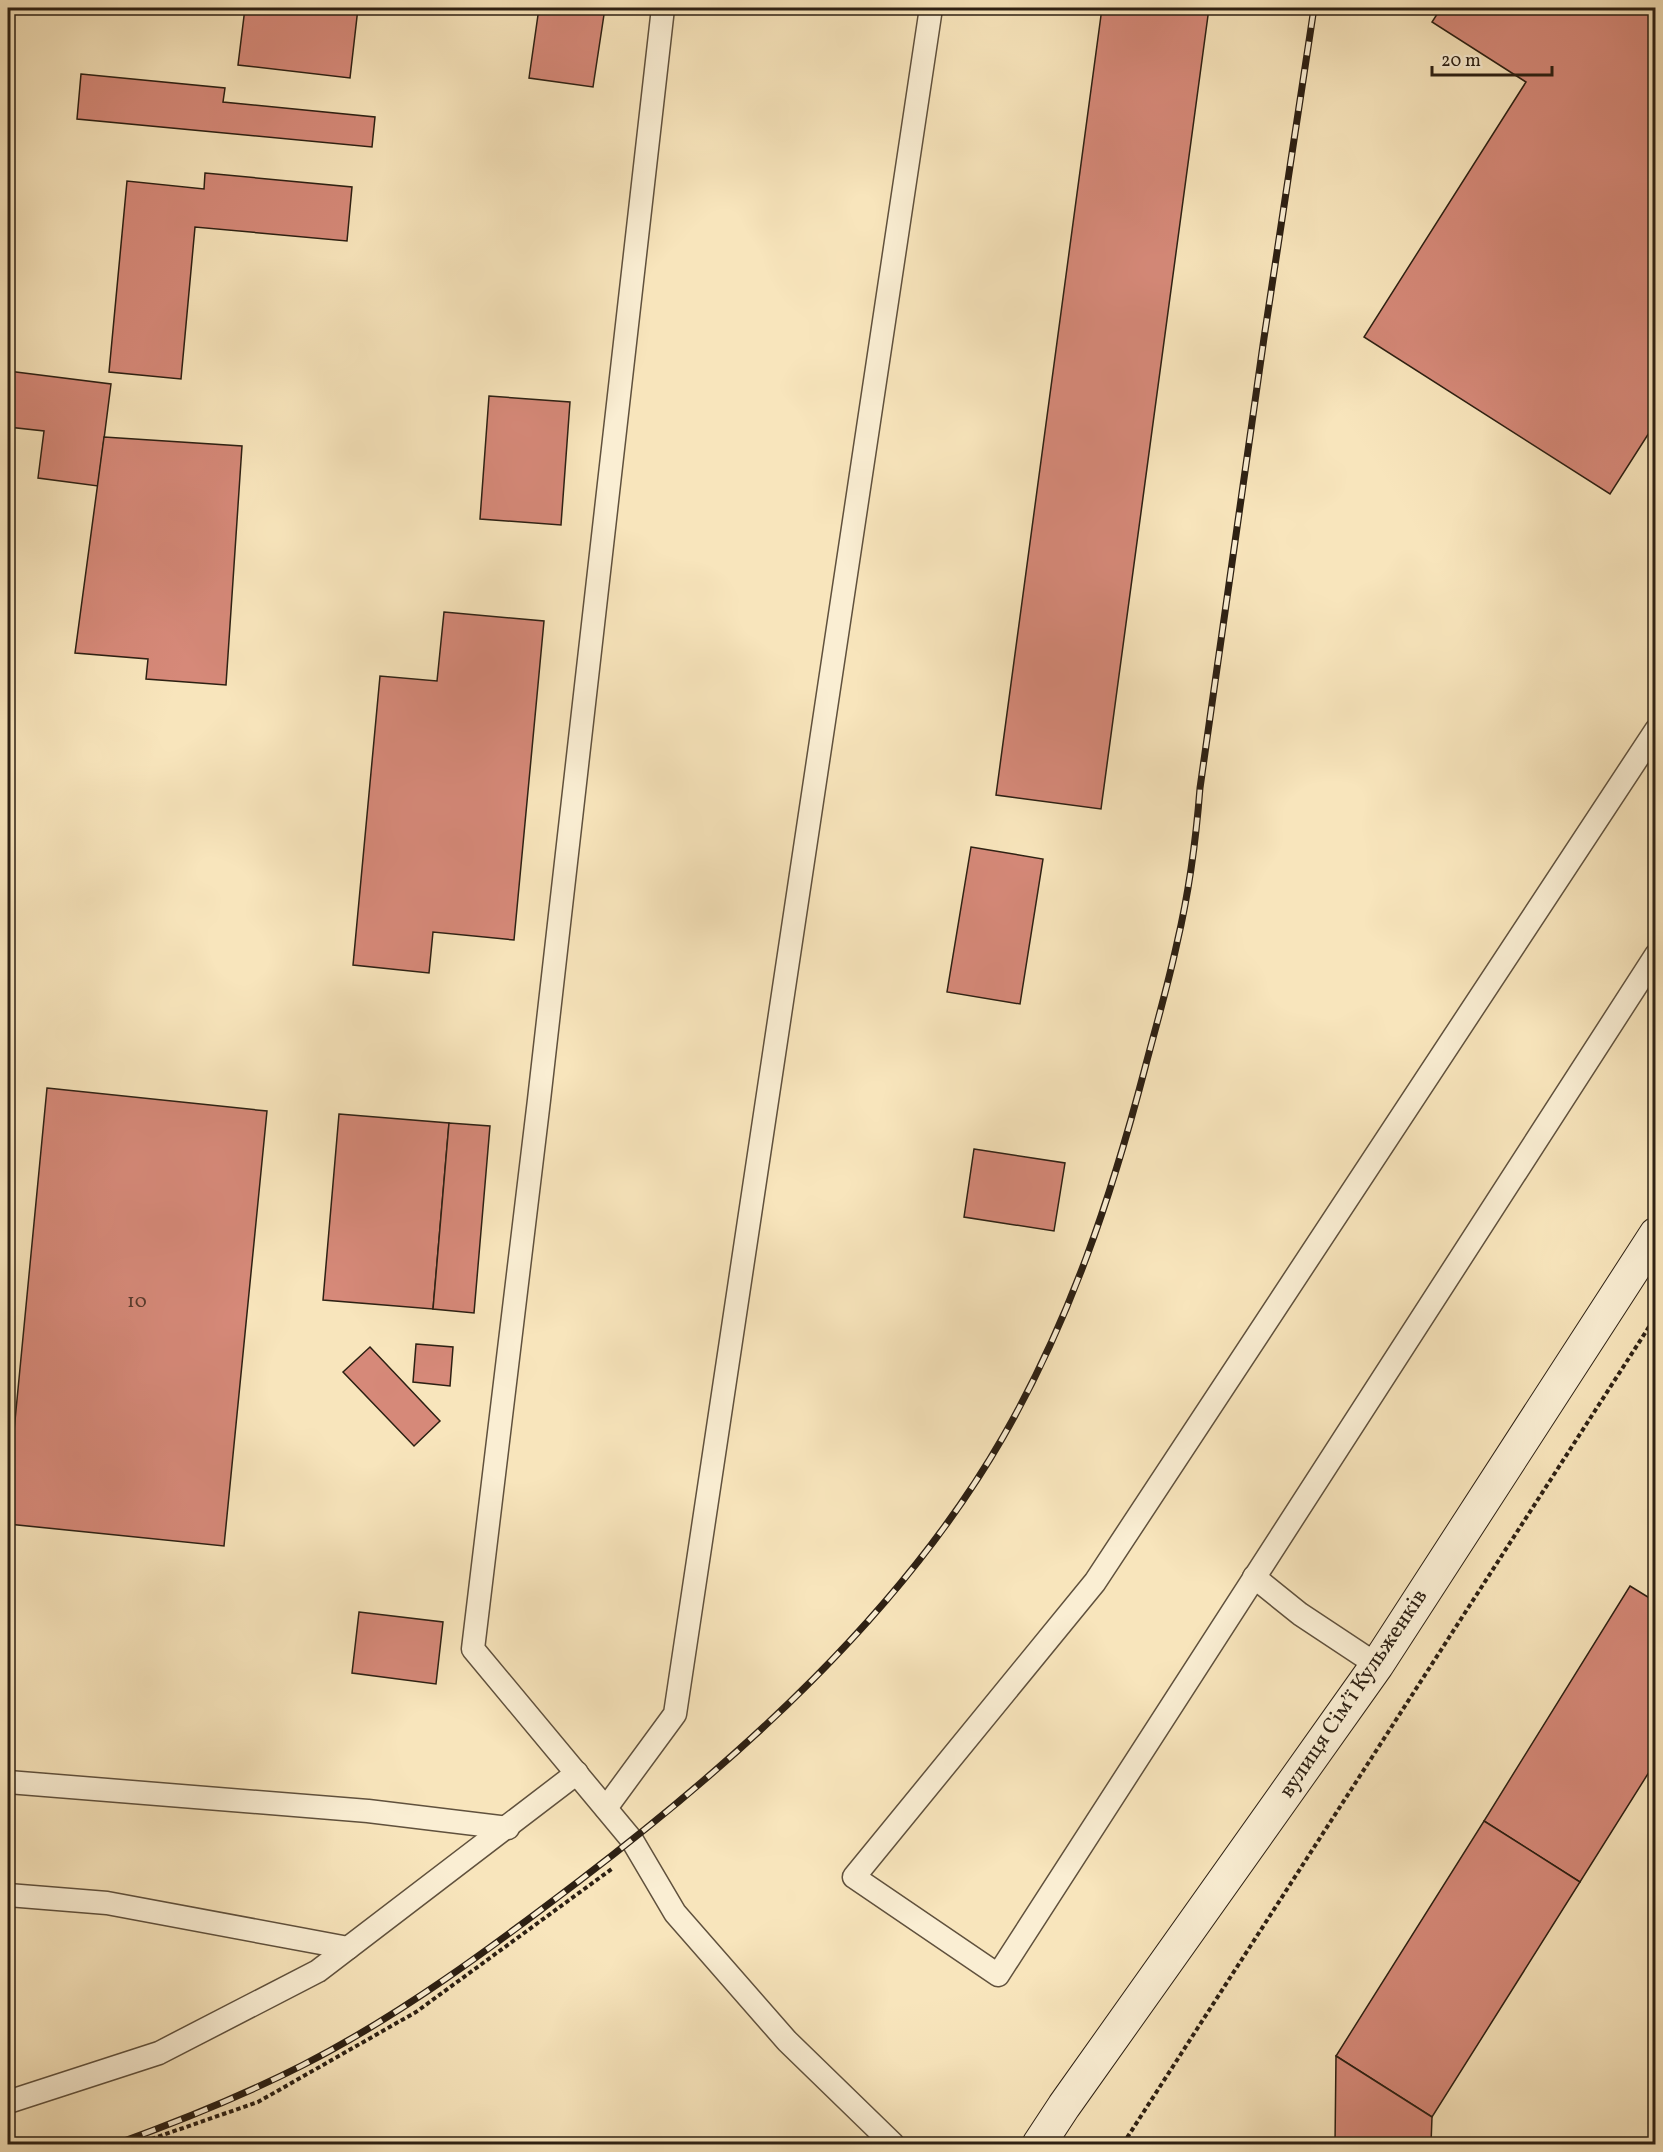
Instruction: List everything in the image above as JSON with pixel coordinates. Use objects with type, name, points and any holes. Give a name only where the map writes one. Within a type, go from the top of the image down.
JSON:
[{"type":"main road","name":"вулиця Сімʼї Кульженків","points":[[1039,2145],[1077,2087],[1377,1665],[1656,1234]]},
{"type":"lane","points":[[663,8],[539,1100],[473,1649],[606,1808],[638,1850],[675,1913],[787,2041],[893,2145]]},
{"type":"lane","points":[[606,1808],[675,1714],[931,8]]},
{"type":"lane","points":[[1656,730],[1095,1582],[854,1877],[998,1975],[1656,955]]},
{"type":"lane","points":[[1254,1577],[1300,1614],[1377,1665]]},
{"type":"lane","points":[[8,2102],[159,2054],[318,1971],[577,1773]]},
{"type":"lane","points":[[8,1782],[368,1811],[508,1828]]},
{"type":"lane","points":[[8,1895],[107,1902],[348,1948]]},
{"type":"path","points":[[1123,2145],[1656,1316]]},
{"type":"path","points":[[137,2145],[258,2102],[416,2012],[638,1850]]},
{"type":"building","points":[[245,8],[358,8],[350,78],[238,65]]},
{"type":"building","points":[[539,8],[605,8],[593,87],[529,78]]},
{"type":"building","points":[[1102,8],[1209,8],[1101,809],[996,795]]},
{"type":"building","points":[[1441,8],[1656,8],[1656,422],[1610,494],[1364,337],[1526,82],[1432,22]]},
{"type":"building","points":[[81,74],[225,88],[223,102],[375,117],[372,147],[77,119]]},
{"type":"building","points":[[205,173],[352,187],[347,241],[195,227],[181,379],[109,372],[127,181],[204,189]]},
{"type":"building","points":[[8,371],[111,384],[98,486],[38,478],[44,431],[8,427]]},
{"type":"building","points":[[489,396],[570,402],[561,525],[480,519]]},
{"type":"building","points":[[104,437],[242,446],[226,685],[146,679],[148,659],[75,653]]},
{"type":"building","points":[[444,612],[544,621],[514,940],[433,932],[429,973],[353,965],[380,676],[437,681]]},
{"type":"building","points":[[971,847],[1043,859],[1020,1004],[947,992]]},
{"type":"building","points":[[47,1088],[267,1111],[224,1546],[8,1524],[8,1493]]},
{"type":"building","points":[[339,1114],[449,1123],[433,1309],[323,1300]]},
{"type":"building","points":[[449,1123],[490,1126],[474,1313],[433,1309]]},
{"type":"building","points":[[974,1149],[1065,1163],[1054,1231],[964,1217]]},
{"type":"building","points":[[416,1344],[453,1347],[450,1386],[413,1382]]},
{"type":"building","points":[[370,1347],[440,1421],[414,1446],[343,1372]]},
{"type":"building","points":[[1630,1586],[1656,1602],[1656,1761],[1580,1882],[1484,1821]]},
{"type":"building","points":[[359,1612],[443,1622],[436,1684],[352,1673]]},
{"type":"building","points":[[1484,1821],[1580,1882],[1432,2117],[1336,2056]]},
{"type":"building","points":[[1336,2056],[1432,2117],[1431,2144],[1335,2144]]},
{"type":"railway","points":[[116,2144],[257,2087],[303,2065],[375,2025],[479,1955],[639,1834],[757,1733],[867,1623],[917,1563],[962,1502],[1003,1437],[1049,1348],[1103,1211],[1132,1116],[1181,924],[1192,866],[1200,788],[1314,8]]}]
